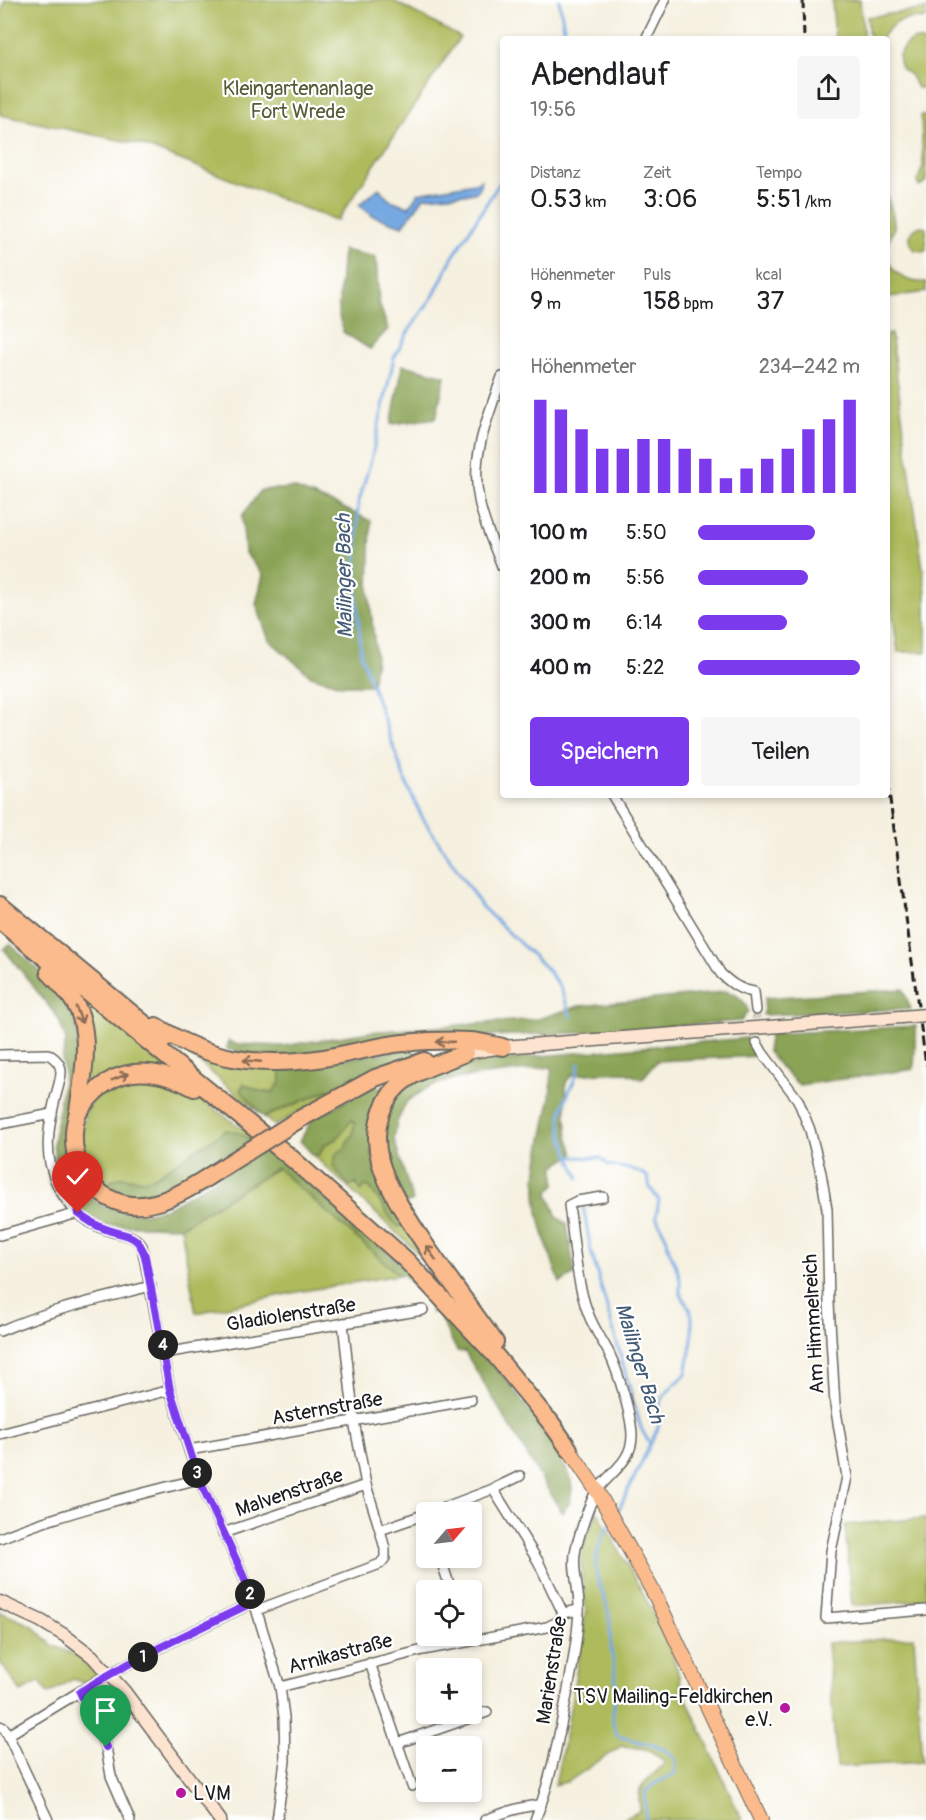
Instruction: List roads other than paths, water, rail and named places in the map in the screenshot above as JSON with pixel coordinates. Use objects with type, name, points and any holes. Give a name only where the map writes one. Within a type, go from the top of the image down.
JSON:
[{"type":"highway","points":[[0,906],[371,1215],[418,1260],[502,1352]]},
{"type":"highway","points":[[0,923],[290,1157],[406,1260],[495,1356],[554,1427]]},
{"type":"highway","points":[[0,923],[62,986],[82,1019],[85,1035],[84,1069],[73,1137],[76,1159],[78,1167],[96,1189],[115,1201],[128,1205],[142,1206],[159,1203],[186,1191],[298,1120],[375,1078],[417,1063],[465,1053]]},
{"type":"highway","points":[[108,994],[191,1047],[229,1059],[251,1062],[316,1059],[403,1043],[473,1041],[503,1047]]},
{"type":"highway","points":[[465,1053],[413,1075],[401,1084],[385,1102],[378,1119],[377,1145],[380,1161],[408,1220],[569,1449]]},
{"type":"highway","points":[[77,1115],[85,1102],[102,1086],[113,1079],[140,1072],[167,1075],[223,1103]]},
{"type":"main road","points":[[465,1053],[503,1047],[926,1015]]},
{"type":"main road","points":[[569,1449],[606,1505],[655,1595],[761,1820]]},
{"type":"main road","points":[[0,1602],[41,1621],[92,1656],[110,1674],[220,1820]]},
{"type":"street","points":[[647,36],[665,0]]},
{"type":"street","points":[[500,383],[480,444],[477,484],[478,500],[500,561]]},
{"type":"street","points":[[614,798],[721,974],[742,990],[754,992],[756,1010]]},
{"type":"street","name":"Am Himmelreich","points":[[757,1043],[798,1100],[810,1130],[827,1209],[829,1304],[835,1405],[848,1477],[831,1551],[826,1618],[926,1610]]},
{"type":"street","points":[[0,1055],[48,1054],[55,1058],[61,1072],[51,1114],[48,1154],[56,1183],[66,1202],[78,1213],[101,1228],[137,1239],[145,1256],[170,1390],[199,1479],[255,1606],[280,1687],[284,1717],[285,1761],[277,1820]]},
{"type":"street","points":[[0,1124],[51,1114]]},
{"type":"street","points":[[597,1491],[623,1463],[631,1444],[631,1426],[616,1369],[588,1314],[569,1205],[603,1197]]},
{"type":"street","points":[[0,1235],[78,1213]]},
{"type":"street","points":[[0,1331],[17,1323],[87,1302],[151,1286]]},
{"type":"street","name":"Gladiolenstraße","points":[[164,1353],[423,1310]]},
{"type":"street","points":[[8,1735],[110,1674],[182,1637],[255,1606],[380,1564],[385,1558],[386,1549],[366,1485],[354,1421],[343,1323]]},
{"type":"street","points":[[0,1434],[170,1390]]},
{"type":"street","name":"Asternstraße","points":[[189,1450],[471,1400]]},
{"type":"street","points":[[459,1502],[520,1476]]},
{"type":"street","points":[[0,1538],[43,1521],[114,1500],[199,1479]]},
{"type":"street","name":"Malvenstraße","points":[[224,1533],[366,1485]]},
{"type":"street","points":[[493,1489],[538,1561],[563,1613]]},
{"type":"street","name":"Marienstraße","points":[[535,1820],[554,1763],[568,1691],[579,1610],[574,1563],[576,1548],[597,1491]]},
{"type":"street","points":[[380,1530],[416,1518]]},
{"type":"street","name":"Arnikastraße","points":[[482,1636],[547,1627],[559,1621],[563,1613],[579,1610]]},
{"type":"street","name":"Arnikastraße","points":[[280,1687],[436,1646]]},
{"type":"street","points":[[370,1663],[412,1786]]},
{"type":"street","points":[[80,1692],[106,1747],[111,1776],[130,1820]]},
{"type":"street","points":[[398,1743],[487,1712]]},
{"type":"street","points":[[0,1726],[8,1735],[48,1820]]},
{"type":"street","points":[[484,1820],[509,1811],[541,1805]]},
{"type":"water","points":[[481,180],[480,188],[475,193],[424,197],[403,226],[373,216],[359,205],[379,188],[388,199],[409,207],[418,193]]},
{"type":"waterway","name":"Mailinger Bach","points":[[559,0],[565,36]]},
{"type":"waterway","name":"Mailinger Bach","points":[[500,182],[394,358],[371,460],[358,504],[356,590],[361,654],[405,780],[422,817],[482,907],[546,968],[560,987],[571,1017]]},
{"type":"waterway","name":"Mailinger Bach","points":[[579,1064],[561,1119],[564,1141],[579,1178]]},
{"type":"waterway","points":[[570,1157],[601,1158],[608,1165],[635,1170],[648,1178],[650,1188],[659,1200],[656,1217],[667,1239],[677,1269],[680,1293],[690,1309],[692,1340],[686,1374],[665,1394],[660,1403],[658,1428],[650,1445]]},
{"type":"waterway","name":"Mailinger Bach","points":[[583,1205],[591,1251],[641,1428],[650,1445],[616,1515]]},
{"type":"waterway","name":"Mailinger Bach","points":[[611,1523],[600,1543],[596,1566],[597,1577],[610,1619],[616,1683],[613,1723],[618,1736],[662,1749],[673,1756],[677,1765],[674,1774],[652,1785],[645,1792],[646,1820]]},
{"type":"tunnel","points":[[756,1010],[757,1043]]},
{"type":"railway","points":[[803,0],[804,36]]},
{"type":"railway","points":[[890,798],[926,1065]]},
{"type":"place","name":"TSV Mailing-Feldkirchen e.V.","points":[[785,1708]]},
{"type":"place","name":"LVM","points":[[181,1793]]},
{"type":"park label","name":"Kleingartenanlage Fort Wrede","points":[[298,100]]}]
